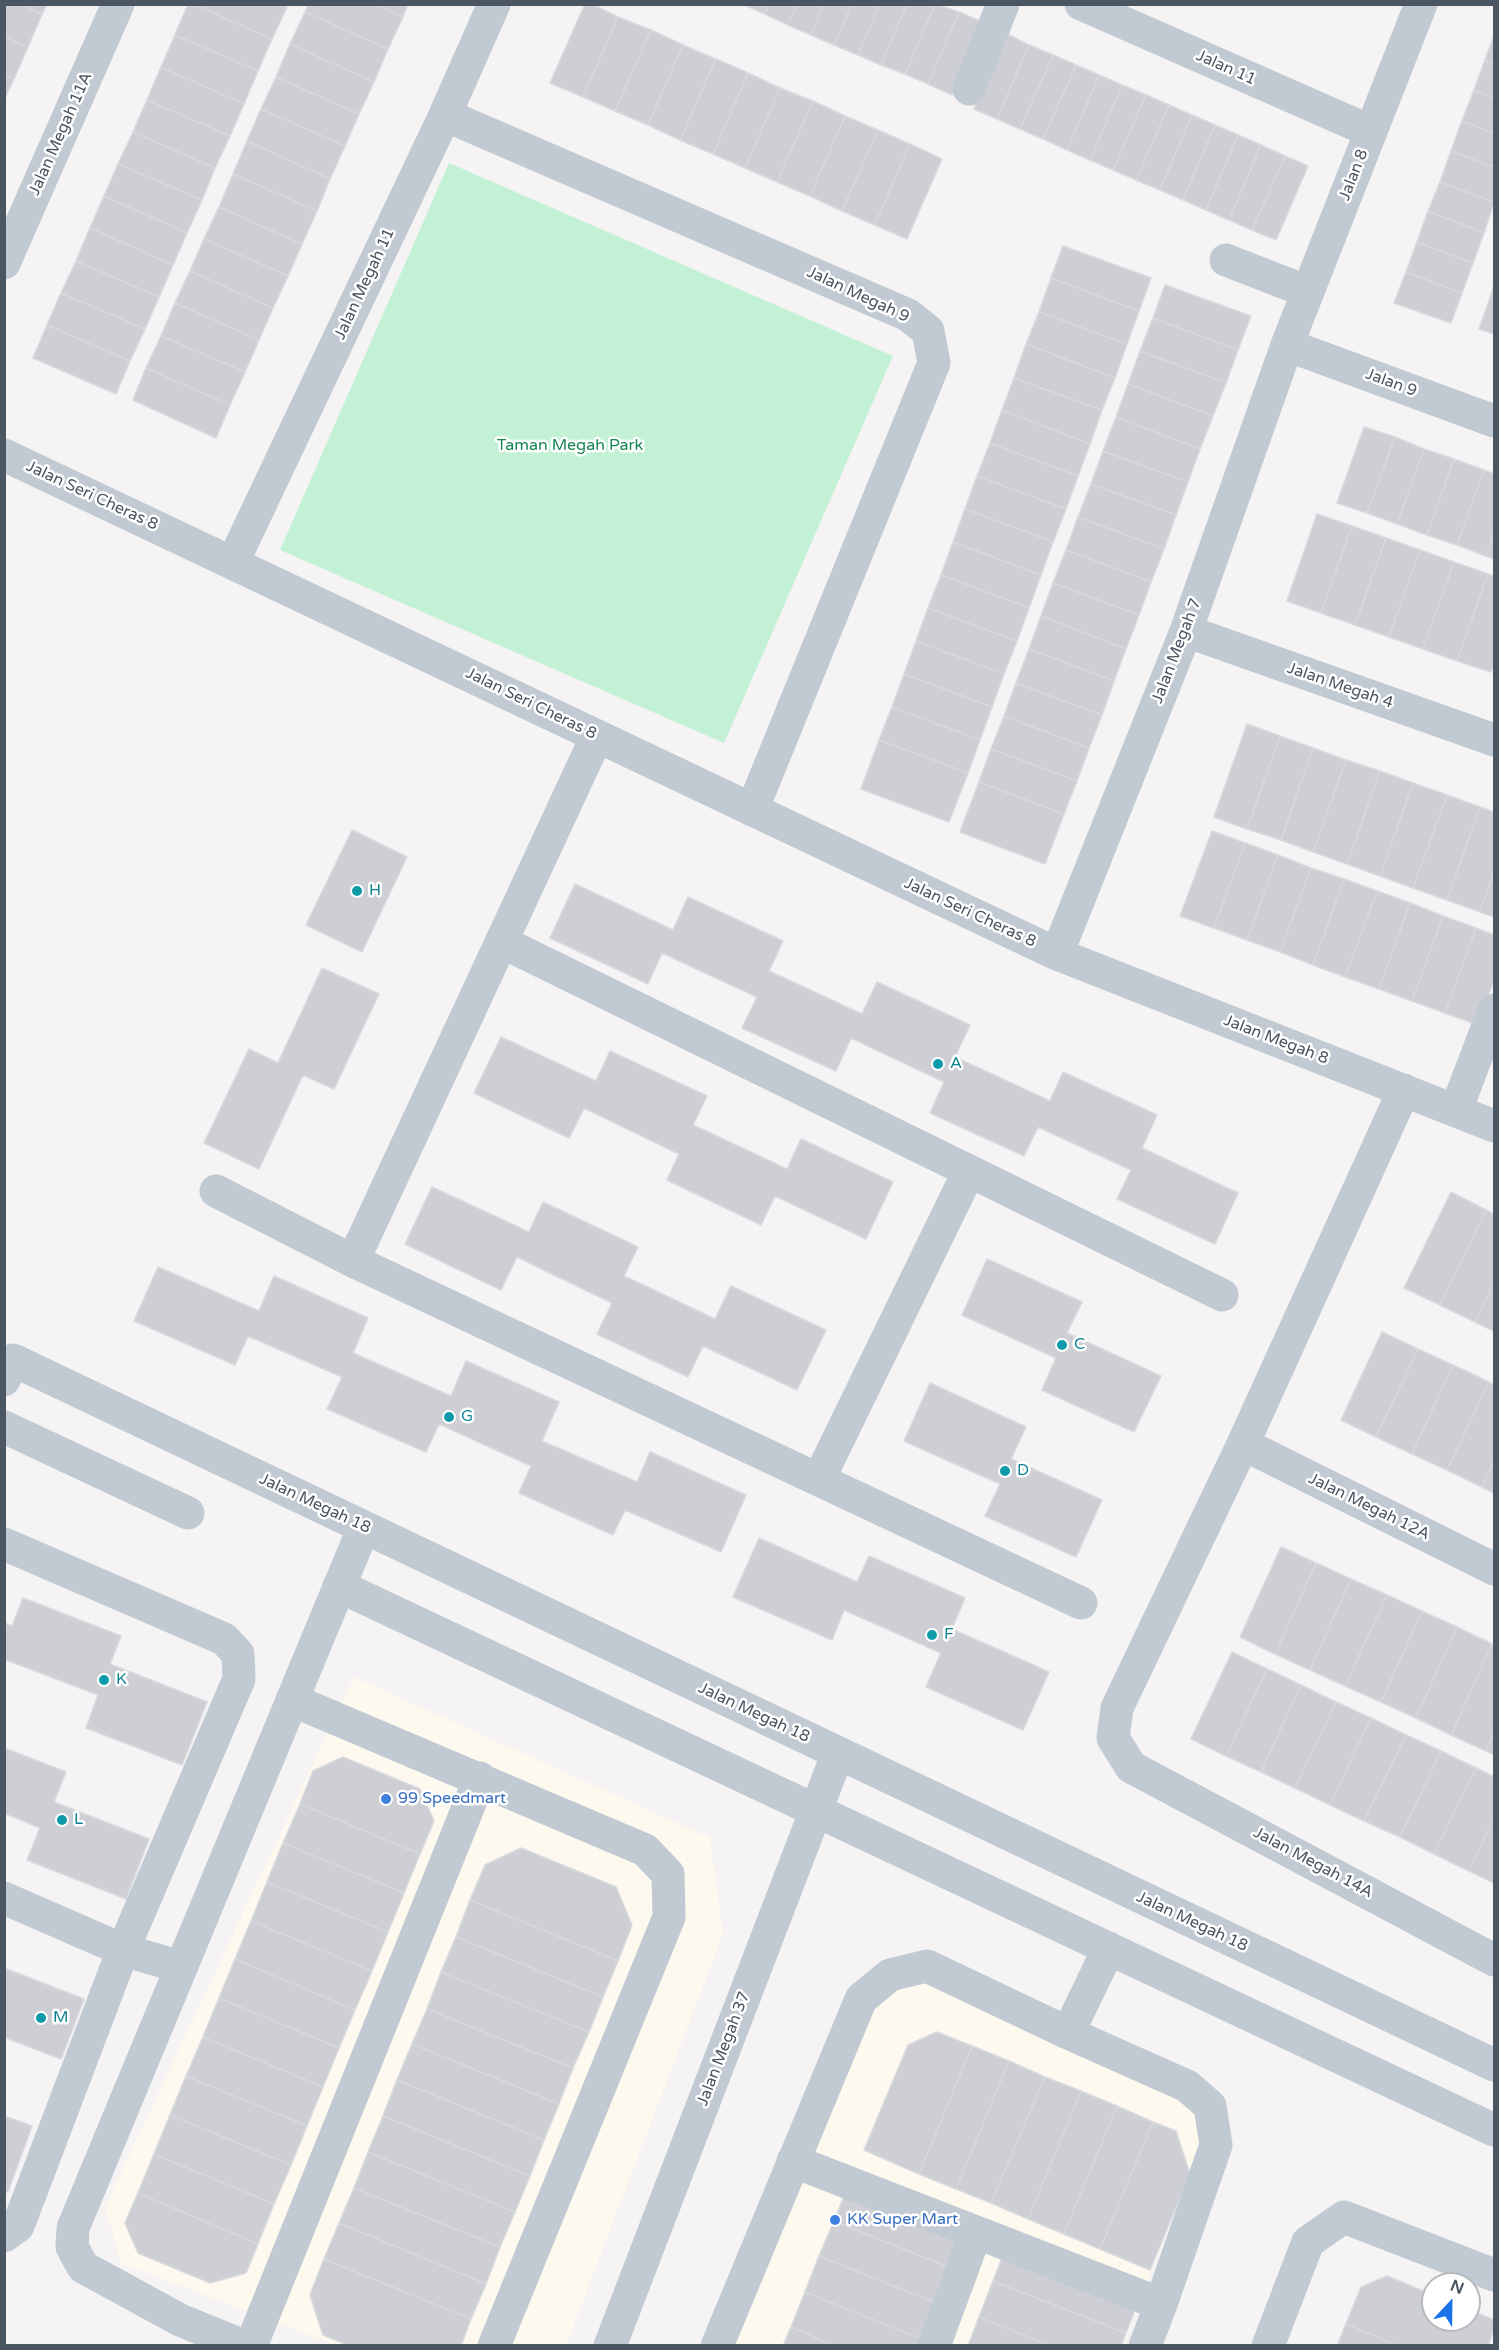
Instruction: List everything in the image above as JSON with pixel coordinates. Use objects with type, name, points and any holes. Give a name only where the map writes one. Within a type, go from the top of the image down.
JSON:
[{"type":"street","name":"Jalan Megah 11A","points":[[4,263],[118,4]]},
{"type":"street","name":"Jalan Megah 11","points":[[233,562],[445,115],[494,4]]},
{"type":"street","points":[[969,89],[1003,4]]},
{"type":"street","name":"Jalan 11","points":[[1081,4],[1371,131]]},
{"type":"street","name":"Jalan 8","points":[[1287,345],[1421,4]]},
{"type":"street","name":"Jalan Megah 9","points":[[445,115],[908,315],[928,331],[934,363],[752,810]]},
{"type":"street","points":[[1226,260],[1308,292]]},
{"type":"street","name":"Jalan 9","points":[[1287,345],[1494,421]]},
{"type":"street","name":"Jalan Megah 7","points":[[1057,954],[1186,631],[1287,345]]},
{"type":"street","name":"Jalan Seri Cheras 8","points":[[4,455],[1057,954]]},
{"type":"street","name":"Jalan Megah 4","points":[[1186,631],[1494,741]]},
{"type":"street","points":[[353,1261],[597,736]]},
{"type":"street","points":[[502,942],[1222,1295]]},
{"type":"street","name":"Jalan Megah 8","points":[[1057,954],[1494,1126]]},
{"type":"street","points":[[1456,1110],[1494,1010]]},
{"type":"street","points":[[1243,1444],[1404,1090]]},
{"type":"street","points":[[819,1479],[969,1171]]},
{"type":"street","points":[[216,1191],[353,1261],[1082,1603]]},
{"type":"street","name":"Jalan Megah 18","points":[[9,1370],[364,1527],[1494,2065]]},
{"type":"street","points":[[4,1427],[188,1513]]},
{"type":"street","name":"Jalan Megah 12A","points":[[1243,1444],[1494,1569]]},
{"type":"street","name":"Jalan Megah 14A","points":[[1243,1444],[1117,1708],[1113,1738],[1131,1767],[1494,1960]]},
{"type":"street","points":[[244,2346],[174,2333],[83,2267],[72,2247],[73,2228],[364,1527]]},
{"type":"street","points":[[4,1544],[224,1639],[238,1654],[239,1679],[123,1950],[18,2226],[4,2236]]},
{"type":"street","points":[[339,1586],[1493,2127]]},
{"type":"street","points":[[292,1700],[645,1850],[668,1874],[669,1917],[494,2346]]},
{"type":"street","name":"Jalan Megah 37","points":[[610,2346],[838,1753]]},
{"type":"street","points":[[251,2346],[480,1778]]},
{"type":"street","points":[[4,1898],[123,1950],[181,1967]]},
{"type":"street","points":[[1068,2033],[1109,1948]]},
{"type":"street","points":[[717,2346],[861,1999],[890,1975],[927,1966],[1187,2086],[1210,2106],[1216,2145],[1145,2346]]},
{"type":"street","points":[[793,2161],[1161,2304]]},
{"type":"street","points":[[1268,2346],[1308,2242],[1344,2217],[1494,2275]]},
{"type":"street","points":[[934,2346],[976,2232]]},
{"type":"shaded area","points":[[354,1677],[710,1838],[723,1934],[566,2345],[335,2345],[121,2263],[105,2207]]},
{"type":"shaded area","points":[[926,1982],[1185,2100],[1197,2112],[1201,2144],[1123,2345],[732,2346],[872,2006],[897,1989]]},
{"type":"green space","name":"Taman Megah Park","points":[[449,163],[893,356],[724,743],[280,550]]},
{"type":"building","points":[[4,4],[20,4],[42,14],[28,47],[4,36]]},
{"type":"building","points":[[20,4],[47,4],[42,14]]},
{"type":"building","points":[[188,4],[193,4],[272,39],[258,71],[175,35]]},
{"type":"building","points":[[193,4],[281,4],[287,7],[272,39]]},
{"type":"building","points":[[308,4],[374,4],[403,17],[388,49],[305,12]]},
{"type":"building","points":[[374,4],[408,4],[403,17]]},
{"type":"building","points":[[585,4],[591,4],[618,17],[583,97],[550,83]]},
{"type":"building","points":[[742,4],[769,4],[765,14]]},
{"type":"building","points":[[769,4],[797,4],[788,25],[765,14]]},
{"type":"building","points":[[797,4],[824,4],[811,35],[788,25]]},
{"type":"building","points":[[824,4],[852,4],[834,45],[811,35]]},
{"type":"building","points":[[852,4],[880,4],[858,55],[834,45]]},
{"type":"building","points":[[880,4],[907,4],[881,65],[858,55]]},
{"type":"building","points":[[907,4],[935,4],[905,74],[881,65]]},
{"type":"building","points":[[935,4],[959,12],[928,84],[905,74]]},
{"type":"building","points":[[305,12],[388,49],[374,82],[290,44]]},
{"type":"building","points":[[959,12],[982,22],[952,95],[928,84]]},
{"type":"building","points":[[618,17],[651,30],[615,111],[583,97]]},
{"type":"building","points":[[651,30],[683,45],[648,125],[615,111]]},
{"type":"building","points":[[1007,34],[1029,45],[997,119],[974,109]]},
{"type":"building","points":[[175,35],[258,71],[244,104],[161,67]]},
{"type":"building","points":[[1494,35],[1494,64],[1485,60]]},
{"type":"building","points":[[4,36],[28,47],[14,79],[4,75]]},
{"type":"building","points":[[290,44],[374,82],[359,114],[276,77]]},
{"type":"building","points":[[683,45],[716,59],[680,140],[648,125]]},
{"type":"building","points":[[1029,45],[1053,55],[1020,129],[997,119]]},
{"type":"building","points":[[1053,55],[1076,65],[1043,139],[1020,129]]},
{"type":"building","points":[[716,59],[748,73],[713,154],[680,140]]},
{"type":"building","points":[[1485,60],[1494,64],[1494,98],[1474,90]]},
{"type":"building","points":[[1076,65],[1099,75],[1067,150],[1043,139]]},
{"type":"building","points":[[161,67],[244,104],[230,136],[147,100]]},
{"type":"building","points":[[748,73],[780,88],[745,168],[713,154]]},
{"type":"building","points":[[4,75],[14,79],[4,100]]},
{"type":"building","points":[[1099,75],[1122,85],[1090,160],[1067,150]]},
{"type":"building","points":[[276,77],[359,114],[345,146],[261,109]]},
{"type":"building","points":[[1122,85],[1146,95],[1113,170],[1090,160]]},
{"type":"building","points":[[780,88],[813,101],[777,182],[745,168]]},
{"type":"building","points":[[1474,90],[1494,98],[1494,133],[1462,121]]},
{"type":"building","points":[[1146,95],[1169,105],[1136,180],[1113,170]]},
{"type":"building","points":[[147,100],[230,136],[215,168],[133,132]]},
{"type":"building","points":[[813,101],[845,116],[810,196],[777,182]]},
{"type":"building","points":[[1169,105],[1192,115],[1160,190],[1136,180]]},
{"type":"building","points":[[261,109],[345,146],[330,179],[247,141]]},
{"type":"building","points":[[1192,115],[1215,125],[1183,200],[1160,190]]},
{"type":"building","points":[[845,116],[878,130],[842,211],[810,196]]},
{"type":"building","points":[[1462,121],[1494,133],[1494,167],[1451,151]]},
{"type":"building","points":[[1215,125],[1238,135],[1206,210],[1183,200]]},
{"type":"building","points":[[878,130],[910,144],[875,225],[842,211]]},
{"type":"building","points":[[133,132],[215,168],[202,200],[118,164]]},
{"type":"building","points":[[1238,135],[1261,145],[1229,220],[1206,210]]},
{"type":"building","points":[[247,141],[330,179],[317,211],[233,174]]},
{"type":"building","points":[[910,144],[942,159],[907,239],[875,225]]},
{"type":"building","points":[[1261,145],[1285,156],[1252,230],[1229,220]]},
{"type":"building","points":[[1451,151],[1494,167],[1494,202],[1440,182]]},
{"type":"building","points":[[1285,156],[1308,166],[1276,240],[1252,230]]},
{"type":"building","points":[[118,164],[202,200],[187,233],[104,196]]},
{"type":"building","points":[[233,174],[317,211],[302,244],[219,207]]},
{"type":"building","points":[[1440,182],[1494,202],[1484,233],[1428,211]]},
{"type":"building","points":[[104,196],[187,233],[173,265],[90,228]]},
{"type":"building","points":[[219,207],[302,244],[288,276],[204,239]]},
{"type":"building","points":[[1428,211],[1484,233],[1473,263],[1417,242]]},
{"type":"building","points":[[90,228],[173,265],[159,297],[76,261]]},
{"type":"building","points":[[204,239],[288,276],[273,308],[190,271]]},
{"type":"building","points":[[1417,242],[1473,263],[1462,293],[1406,272]]},
{"type":"building","points":[[1063,246],[1151,278],[1139,311],[1051,278]]},
{"type":"building","points":[[76,261],[159,297],[145,329],[61,293]]},
{"type":"building","points":[[190,271],[273,308],[259,340],[175,303]]},
{"type":"building","points":[[1406,272],[1462,293],[1451,323],[1394,303]]},
{"type":"building","points":[[1051,278],[1139,311],[1127,344],[1039,312]]},
{"type":"building","points":[[1165,285],[1251,316],[1238,350],[1153,318]]},
{"type":"building","points":[[1494,285],[1494,300],[1490,298]]},
{"type":"building","points":[[61,293],[145,329],[130,361],[47,325]]},
{"type":"building","points":[[1490,298],[1494,300],[1494,334],[1479,329]]},
{"type":"building","points":[[175,303],[259,340],[245,372],[161,336]]},
{"type":"building","points":[[1039,312],[1127,344],[1115,378],[1026,344]]},
{"type":"building","points":[[1153,318],[1238,350],[1226,383],[1140,351]]},
{"type":"building","points":[[47,325],[130,361],[116,394],[33,358]]},
{"type":"building","points":[[161,336],[245,372],[230,405],[146,368]]},
{"type":"building","points":[[1026,344],[1115,378],[1102,410],[1014,378]]},
{"type":"building","points":[[1140,351],[1226,383],[1213,416],[1128,384]]},
{"type":"building","points":[[146,368],[230,405],[216,438],[133,400]]},
{"type":"building","points":[[1014,378],[1102,410],[1090,444],[1002,410]]},
{"type":"building","points":[[1128,384],[1213,416],[1200,449],[1116,417]]},
{"type":"building","points":[[1002,410],[1090,444],[1078,476],[990,443]]},
{"type":"building","points":[[1116,417],[1200,449],[1188,482],[1103,451]]},
{"type":"building","points":[[1364,427],[1395,437],[1367,513],[1337,503]]},
{"type":"building","points":[[1395,437],[1424,449],[1397,524],[1367,513]]},
{"type":"building","points":[[990,443],[1078,476],[1066,509],[977,476]]},
{"type":"building","points":[[1424,449],[1454,459],[1427,535],[1397,524]]},
{"type":"building","points":[[1103,451],[1188,482],[1176,515],[1091,484]]},
{"type":"building","points":[[1454,459],[1484,470],[1457,545],[1427,535]]},
{"type":"building","points":[[1484,470],[1494,474],[1494,533],[1486,556],[1457,545]]},
{"type":"building","points":[[977,476],[1066,509],[1053,542],[965,509]]},
{"type":"building","points":[[1091,484],[1176,515],[1164,549],[1078,517]]},
{"type":"building","points":[[965,509],[1053,542],[1041,575],[953,542]]},
{"type":"building","points":[[1317,514],[1352,526],[1321,613],[1287,601]]},
{"type":"building","points":[[1078,517],[1164,549],[1151,582],[1066,550]]},
{"type":"building","points":[[1352,526],[1386,538],[1355,625],[1321,613]]},
{"type":"building","points":[[1494,533],[1494,559],[1486,556]]},
{"type":"building","points":[[1386,538],[1420,550],[1389,637],[1355,625]]},
{"type":"building","points":[[953,542],[1041,575],[1029,608],[941,575]]},
{"type":"building","points":[[1066,550],[1151,582],[1139,615],[1053,583]]},
{"type":"building","points":[[1420,550],[1454,562],[1423,649],[1389,637]]},
{"type":"building","points":[[1454,562],[1488,574],[1457,661],[1423,649]]},
{"type":"building","points":[[1488,574],[1494,576],[1494,663],[1491,672],[1457,661]]},
{"type":"building","points":[[941,575],[1029,608],[1017,641],[928,608]]},
{"type":"building","points":[[1053,583],[1139,615],[1126,649],[1041,616]]},
{"type":"building","points":[[928,608],[1017,641],[1004,674],[916,641]]},
{"type":"building","points":[[1041,616],[1126,649],[1114,681],[1029,649]]},
{"type":"building","points":[[916,641],[1004,674],[992,707],[904,674]]},
{"type":"building","points":[[1029,649],[1114,681],[1102,715],[1016,683]]},
{"type":"building","points":[[904,674],[992,707],[980,740],[892,707]]},
{"type":"building","points":[[1016,683],[1102,715],[1089,748],[1004,716]]},
{"type":"building","points":[[892,707],[980,740],[968,773],[879,740]]},
{"type":"building","points":[[1004,716],[1089,748],[1077,781],[991,749]]},
{"type":"building","points":[[1247,724],[1280,736],[1247,829],[1214,817]]},
{"type":"building","points":[[1280,736],[1313,748],[1281,840],[1247,829]]},
{"type":"building","points":[[879,740],[968,773],[949,822],[861,789]]},
{"type":"building","points":[[1313,748],[1346,760],[1313,852],[1281,840]]},
{"type":"building","points":[[991,749],[1077,781],[1064,814],[979,782]]},
{"type":"building","points":[[1346,760],[1380,771],[1347,864],[1313,852]]},
{"type":"building","points":[[1380,771],[1413,783],[1380,876],[1347,864]]},
{"type":"building","points":[[979,782],[1064,814],[1045,864],[960,832]]},
{"type":"building","points":[[1413,783],[1447,795],[1413,888],[1380,876]]},
{"type":"building","points":[[1447,795],[1480,807],[1447,900],[1413,888]]},
{"type":"building","points":[[1480,807],[1494,812],[1494,871],[1480,912],[1447,900]]},
{"type":"building","name":"H","points":[[352,830],[407,857],[362,952],[306,925]]},
{"type":"building","points":[[1212,831],[1245,843],[1214,928],[1180,916]]},
{"type":"building","points":[[1245,843],[1278,855],[1247,940],[1214,928]]},
{"type":"building","points":[[1278,855],[1311,868],[1280,952],[1247,940]]},
{"type":"building","points":[[1311,868],[1344,879],[1313,965],[1280,952]]},
{"type":"building","points":[[1494,871],[1494,917],[1480,912]]},
{"type":"building","points":[[1344,879],[1377,891],[1345,977],[1313,965]]},
{"type":"building","name":"A","points":[[575,884],[673,930],[688,897],[783,941],[769,971],[862,1014],[877,982],[970,1025],[955,1057],[1050,1101],[1063,1072],[1157,1115],[1142,1148],[1238,1193],[1215,1244],[1117,1199],[1131,1170],[1038,1127],[1024,1156],[930,1113],[944,1082],[851,1038],[836,1071],[742,1028],[757,997],[662,953],[648,984],[550,938]]},
{"type":"building","points":[[1377,891],[1410,903],[1379,989],[1345,977]]},
{"type":"building","points":[[1410,903],[1443,916],[1412,1001],[1379,989]]},
{"type":"building","points":[[1443,916],[1476,928],[1445,1013],[1412,1001]]},
{"type":"building","points":[[1476,928],[1494,935],[1494,979],[1478,1025],[1445,1013]]},
{"type":"building","points":[[322,968],[379,994],[334,1089],[303,1075],[259,1169],[204,1143],[249,1049],[278,1063]]},
{"type":"building","points":[[501,1037],[596,1081],[610,1051],[707,1096],[693,1125],[787,1169],[801,1139],[893,1182],[866,1239],[775,1196],[761,1225],[667,1180],[679,1154],[584,1108],[569,1138],[474,1093]]},
{"type":"building","points":[[432,1187],[529,1232],[543,1202],[638,1247],[624,1276],[715,1319],[731,1286],[826,1330],[797,1390],[703,1346],[688,1377],[597,1334],[612,1303],[517,1257],[501,1290],[405,1244]]},
{"type":"building","points":[[1451,1192],[1486,1210],[1440,1305],[1404,1288]]},
{"type":"building","points":[[1486,1210],[1494,1214],[1494,1282],[1475,1322],[1440,1305]]},
{"type":"building","name":"C","points":[[987,1259],[1082,1302],[1067,1333],[1161,1376],[1134,1432],[1042,1390],[1056,1358],[962,1315]]},
{"type":"building","name":"G","points":[[158,1267],[259,1311],[274,1276],[368,1318],[353,1353],[451,1396],[466,1361],[559,1402],[542,1441],[637,1482],[650,1452],[746,1495],[721,1552],[625,1510],[613,1535],[519,1493],[531,1466],[439,1424],[426,1452],[327,1409],[342,1377],[248,1336],[235,1365],[134,1321]]},
{"type":"building","points":[[1494,1282],[1494,1331],[1475,1322]]},
{"type":"building","points":[[1382,1332],[1418,1349],[1376,1437],[1341,1420]]},
{"type":"building","points":[[1418,1349],[1453,1365],[1412,1454],[1376,1437]]},
{"type":"building","points":[[1453,1365],[1489,1382],[1447,1470],[1412,1454]]},
{"type":"building","points":[[1489,1382],[1494,1385],[1494,1461],[1482,1487],[1447,1470]]},
{"type":"building","name":"D","points":[[930,1383],[1026,1427],[1011,1459],[1102,1500],[1076,1557],[985,1516],[1000,1484],[904,1441]]},
{"type":"building","points":[[1494,1461],[1494,1493],[1482,1487]]},
{"type":"building","name":"F","points":[[759,1538],[857,1582],[869,1556],[965,1598],[952,1629],[1049,1672],[1023,1730],[926,1687],[941,1653],[844,1610],[832,1640],[733,1597]]},
{"type":"building","points":[[1281,1547],[1316,1563],[1275,1654],[1240,1637]]},
{"type":"building","points":[[1316,1563],[1351,1579],[1310,1670],[1275,1654]]},
{"type":"building","points":[[1351,1579],[1387,1595],[1345,1686],[1310,1670]]},
{"type":"building","points":[[1387,1595],[1422,1611],[1381,1702],[1345,1686]]},
{"type":"building","name":"K","points":[[23,1598],[121,1636],[110,1664],[207,1702],[182,1765],[86,1728],[98,1695],[4,1659],[4,1623],[12,1626]]},
{"type":"building","points":[[1422,1611],[1457,1627],[1416,1718],[1381,1702]]},
{"type":"building","points":[[1457,1627],[1492,1644],[1451,1735],[1416,1718]]},
{"type":"building","points":[[1492,1644],[1494,1645],[1494,1732],[1486,1751],[1451,1735]]},
{"type":"building","points":[[1232,1652],[1267,1669],[1226,1756],[1191,1739]]},
{"type":"building","points":[[1267,1669],[1301,1685],[1261,1772],[1226,1756]]},
{"type":"building","points":[[1301,1685],[1336,1702],[1295,1788],[1261,1772]]},
{"type":"building","points":[[1336,1702],[1371,1718],[1330,1805],[1295,1788]]},
{"type":"building","points":[[1371,1718],[1406,1735],[1364,1821],[1330,1805]]},
{"type":"building","points":[[1494,1732],[1494,1755],[1486,1751]]},
{"type":"building","points":[[1406,1735],[1441,1751],[1400,1837],[1364,1821]]},
{"type":"building","name":"L","points":[[4,1748],[66,1772],[54,1802],[149,1839],[126,1899],[27,1860],[40,1828],[4,1813]]},
{"type":"building","points":[[1441,1751],[1476,1768],[1434,1854],[1400,1837]]},
{"type":"building","points":[[343,1757],[420,1789],[434,1821],[420,1854],[300,1804],[313,1771]]},
{"type":"building","points":[[1476,1768],[1494,1777],[1494,1817],[1469,1871],[1434,1854]]},
{"type":"building","points":[[300,1804],[420,1854],[404,1893],[283,1843]]},
{"type":"building","points":[[1494,1817],[1494,1883],[1469,1871]]},
{"type":"building","points":[[283,1843],[404,1893],[388,1932],[267,1882]]},
{"type":"building","points":[[521,1848],[616,1887],[632,1925],[618,1961],[470,1900],[485,1865]]},
{"type":"building","points":[[267,1882],[388,1932],[372,1971],[251,1921]]},
{"type":"building","points":[[470,1900],[618,1961],[603,1997],[456,1937]]},
{"type":"building","points":[[251,1921],[372,1971],[355,2010],[235,1959]]},
{"type":"building","points":[[456,1937],[603,1997],[589,2032],[441,1972]]},
{"type":"building","points":[[235,1959],[355,2010],[339,2048],[219,1998]]},
{"type":"building","name":"M","points":[[4,1968],[84,1999],[61,2059],[4,2037]]},
{"type":"building","points":[[441,1972],[589,2032],[573,2068],[427,2009]]},
{"type":"building","points":[[219,1998],[339,2048],[323,2087],[203,2037]]},
{"type":"building","points":[[427,2009],[573,2068],[559,2104],[412,2044]]},
{"type":"building","points":[[937,2032],[972,2046],[919,2174],[864,2150],[908,2045]]},
{"type":"building","points":[[203,2037],[323,2087],[307,2126],[186,2076]]},
{"type":"building","points":[[412,2044],[559,2104],[544,2140],[397,2080]]},
{"type":"building","points":[[972,2046],[1009,2061],[956,2189],[919,2174]]},
{"type":"building","points":[[1009,2061],[1045,2077],[991,2203],[956,2189]]},
{"type":"building","points":[[186,2076],[307,2126],[291,2165],[170,2115]]},
{"type":"building","points":[[1045,2077],[1081,2091],[1028,2219],[991,2203]]},
{"type":"building","points":[[397,2080],[544,2140],[530,2176],[383,2116]]},
{"type":"building","points":[[1081,2091],[1117,2106],[1064,2234],[1028,2219]]},
{"type":"building","points":[[1117,2106],[1153,2122],[1100,2249],[1064,2234]]},
{"type":"building","points":[[170,2115],[291,2165],[274,2204],[154,2154]]},
{"type":"building","points":[[4,2116],[32,2126],[8,2192],[4,2191]]},
{"type":"building","points":[[383,2116],[530,2176],[515,2212],[368,2152]]},
{"type":"building","points":[[1153,2122],[1176,2131],[1190,2174],[1150,2270],[1100,2249]]},
{"type":"building","points":[[368,2152],[515,2212],[500,2247],[354,2188]]},
{"type":"building","points":[[154,2154],[274,2204],[258,2244],[138,2193]]},
{"type":"building","points":[[849,2184],[980,2237],[965,2274],[834,2221]]},
{"type":"building","points":[[354,2188],[500,2247],[486,2284],[339,2223]]},
{"type":"building","points":[[138,2193],[258,2244],[246,2273],[210,2283],[138,2253],[125,2223]]},
{"type":"building","points":[[834,2221],[965,2274],[951,2309],[819,2256]]},
{"type":"building","points":[[339,2223],[486,2284],[471,2319],[324,2259]]},
{"type":"building","points":[[1007,2245],[1140,2297],[1126,2333],[993,2281]]},
{"type":"building","points":[[819,2256],[951,2309],[936,2345],[805,2292]]},
{"type":"building","points":[[324,2259],[471,2319],[461,2346],[350,2346],[323,2335],[310,2295]]},
{"type":"building","points":[[1387,2276],[1421,2290],[1421,2332],[1481,2332],[1481,2315],[1494,2320],[1494,2329],[1488,2346],[1399,2346],[1346,2324],[1361,2287]]},
{"type":"building","points":[[993,2281],[1126,2333],[1121,2346],[1051,2346],[979,2317]]},
{"type":"building","points":[[805,2292],[936,2346],[835,2346],[791,2327]]},
{"type":"building","points":[[979,2317],[1051,2346],[968,2346]]},
{"type":"building","points":[[1346,2324],[1399,2346],[1337,2346]]},
{"type":"building","points":[[791,2327],[835,2346],[783,2346]]},
{"type":"place","name":"H","points":[[357,891]]},
{"type":"place","name":"A","points":[[938,1064]]},
{"type":"place","name":"C","points":[[1062,1345]]},
{"type":"place","name":"G","points":[[449,1417]]},
{"type":"place","name":"D","points":[[1005,1471]]},
{"type":"place","name":"F","points":[[932,1635]]},
{"type":"place","name":"K","points":[[104,1680]]},
{"type":"place","name":"99 Speedmart","points":[[386,1799]]},
{"type":"place","name":"L","points":[[62,1820]]},
{"type":"place","name":"M","points":[[41,2018]]},
{"type":"place","name":"KK Super Mart","points":[[835,2220]]}]
